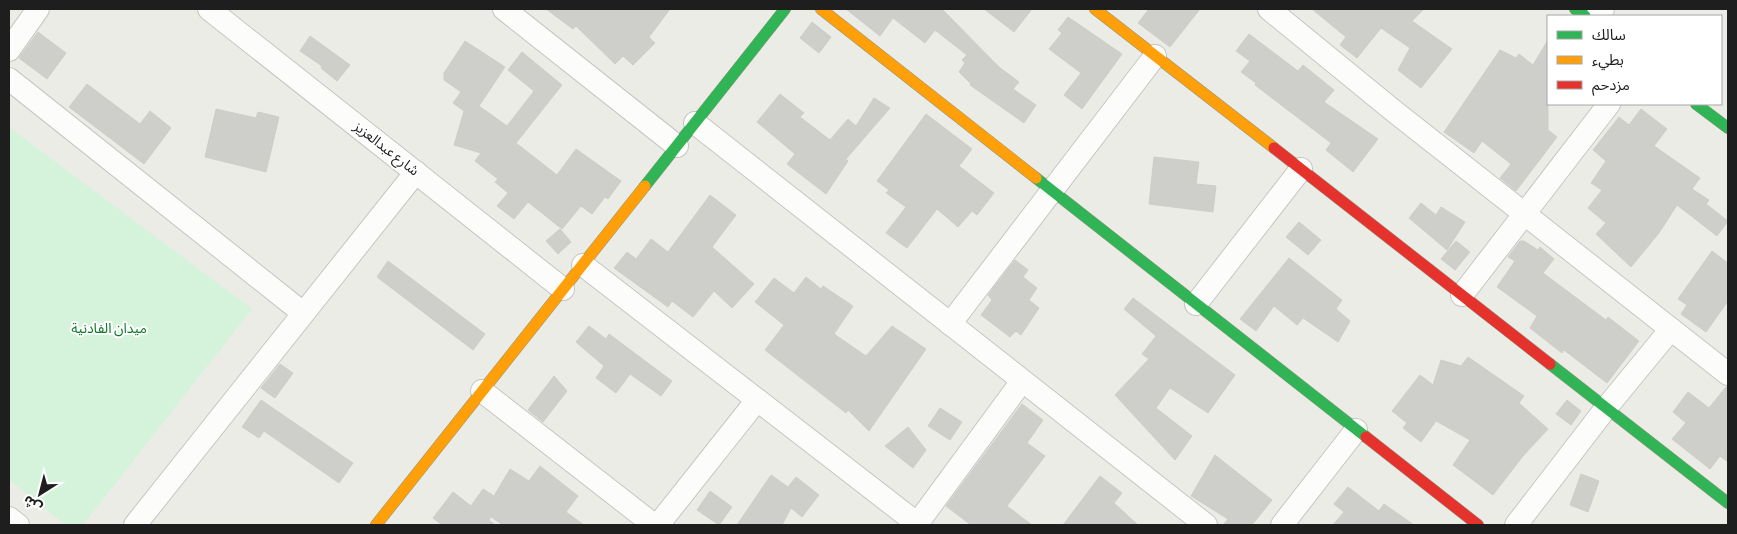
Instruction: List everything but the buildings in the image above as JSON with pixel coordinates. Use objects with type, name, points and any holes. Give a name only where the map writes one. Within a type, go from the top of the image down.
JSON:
[{"type":"street","points":[[9,50],[38,9]]},
{"type":"street","points":[[504,9],[677,146]]},
{"type":"street","points":[[821,9],[1478,525]]},
{"type":"street","points":[[1095,9],[1728,503]]},
{"type":"street","points":[[1269,9],[1395,112],[1525,212],[1728,374]]},
{"type":"street","name":"شارع عبدالعزيز","points":[[212,10],[563,289]]},
{"type":"street","points":[[376,525],[677,146],[781,10]]},
{"type":"street","points":[[950,324],[1155,56]]},
{"type":"street","points":[[9,79],[303,313]]},
{"type":"street","points":[[1462,295],[1608,105]]},
{"type":"street","points":[[1697,105],[1728,128]]},
{"type":"street","points":[[694,123],[1206,525]]},
{"type":"street","points":[[1196,304],[1301,169]]},
{"type":"street","points":[[135,525],[416,172]]},
{"type":"street","points":[[583,265],[918,524],[1022,381]]},
{"type":"street","points":[[1516,525],[1606,408],[1671,329]]},
{"type":"street","points":[[482,391],[654,525]]},
{"type":"street","points":[[658,525],[757,400]]},
{"type":"street","points":[[1282,525],[1356,430]]},
{"type":"street","points":[[9,518],[18,525]]},
{"type":"green space","name":"ميدان الفادنية","points":[[9,127],[252,309],[83,525],[66,525],[9,480]]},
{"type":"traffic: fast","points":[[645,186],[785,9]]},
{"type":"traffic: fast","points":[[1575,9],[1584,15]]},
{"type":"traffic: fast","points":[[1697,105],[1728,128]]},
{"type":"traffic: fast","points":[[1036,178],[1366,437]]},
{"type":"traffic: fast","points":[[1550,364],[1728,503]]},
{"type":"traffic: slow","points":[[821,9],[1036,178]]},
{"type":"traffic: slow","points":[[1095,9],[1274,148]]},
{"type":"traffic: slow","points":[[376,525],[645,186]]},
{"type":"traffic: jam","points":[[1274,148],[1550,364]]},
{"type":"traffic: jam","points":[[1366,437],[1478,525]]}]
